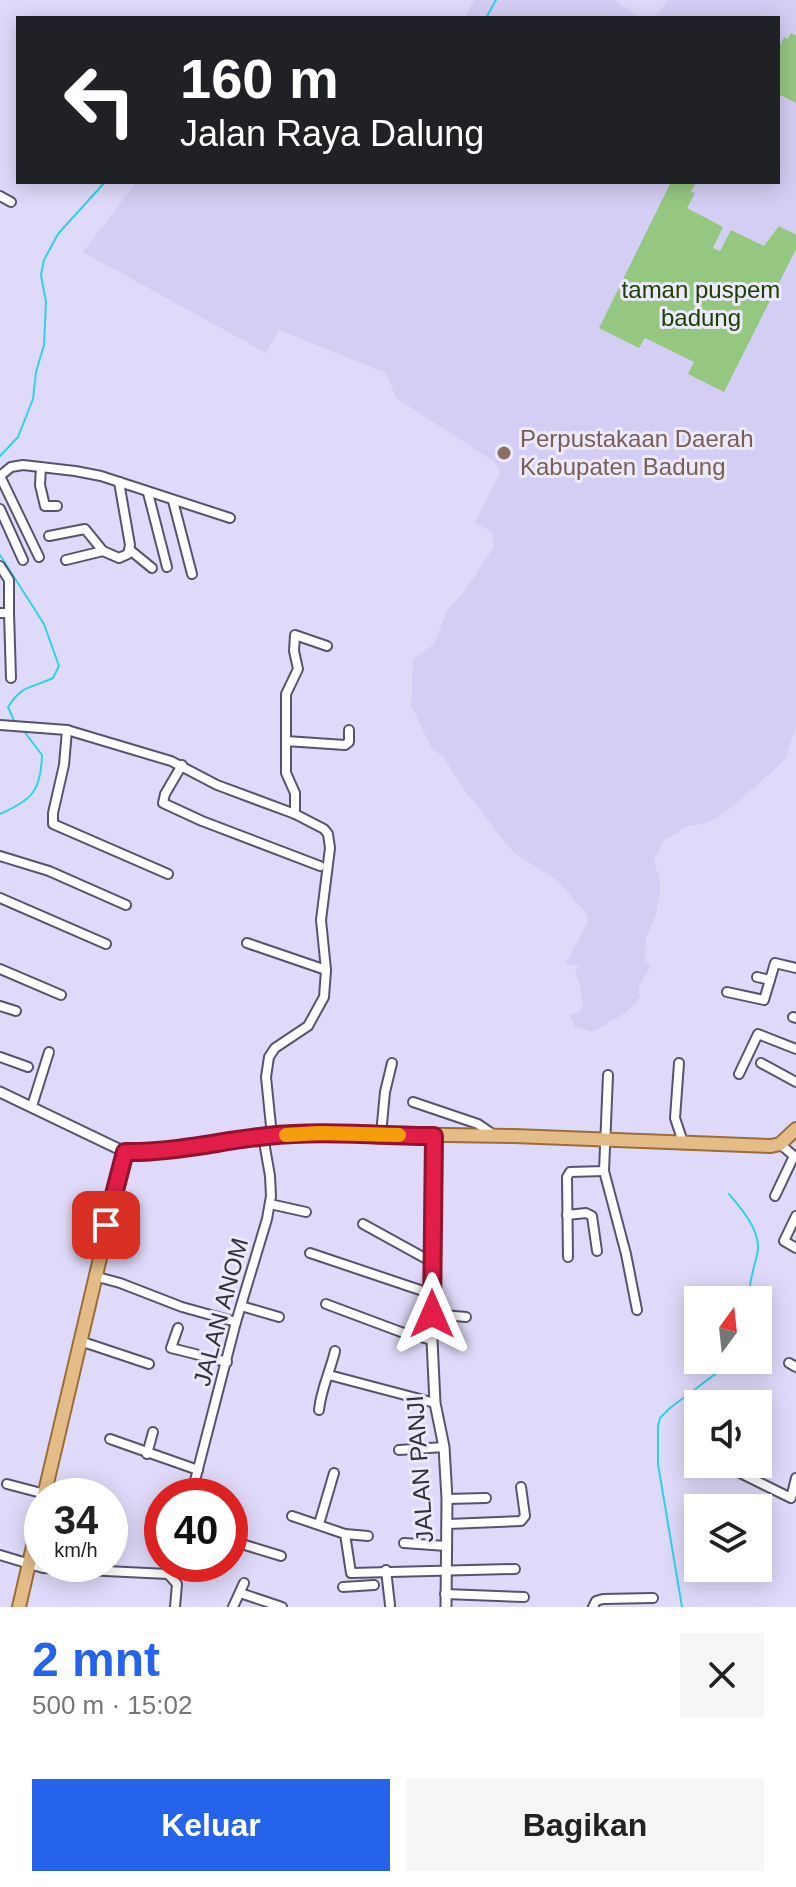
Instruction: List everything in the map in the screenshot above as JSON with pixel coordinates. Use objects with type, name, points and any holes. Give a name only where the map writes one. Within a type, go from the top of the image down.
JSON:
[{"type":"main road","points":[[49,1478],[125,1152],[320,1133],[606,1139],[759,1146],[790,1138]]},
{"type":"main road","points":[[19,1607],[25,1582]]},
{"type":"street","points":[[0,196],[11,202]]},
{"type":"street","points":[[39,557],[0,476],[16,466],[101,476],[230,518]]},
{"type":"street","points":[[41,467],[43,501],[47,507],[57,506]]},
{"type":"street","points":[[119,482],[130,550],[152,568]]},
{"type":"street","points":[[148,493],[167,567]]},
{"type":"street","points":[[173,501],[192,574]]},
{"type":"street","points":[[0,509],[23,560]]},
{"type":"street","points":[[49,536],[85,529],[103,551],[119,558],[130,550]]},
{"type":"street","points":[[66,560],[103,551]]},
{"type":"street","points":[[0,566],[9,580],[5,613],[11,678]]},
{"type":"street","points":[[0,725],[67,730],[182,765],[217,785],[295,814],[295,793],[286,773],[286,694],[298,669],[294,651],[295,635],[327,646]]},
{"type":"street","points":[[67,730],[53,824],[168,874]]},
{"type":"street","points":[[286,741],[345,745],[349,742],[349,730]]},
{"type":"street","points":[[182,765],[163,803],[320,866]]},
{"type":"street","name":"JALAN ANOM","points":[[196,1478],[270,1204],[266,1077],[269,1057],[275,1048],[308,1026],[324,997],[326,970],[321,920],[330,848],[328,834],[295,814]]},
{"type":"street","points":[[0,856],[49,871],[126,905]]},
{"type":"street","points":[[0,898],[106,944]]},
{"type":"street","points":[[247,943],[326,970]]},
{"type":"street","points":[[727,992],[764,1000],[775,963],[796,968]]},
{"type":"street","points":[[0,969],[61,995]]},
{"type":"street","points":[[757,977],[770,980]]},
{"type":"street","points":[[0,1006],[16,1011]]},
{"type":"street","points":[[739,1074],[758,1034],[796,1049]]},
{"type":"street","points":[[32,1106],[49,1052]]},
{"type":"street","points":[[0,1057],[28,1067]]},
{"type":"street","points":[[381,1134],[385,1092],[392,1063]]},
{"type":"street","points":[[679,1063],[675,1118],[683,1142]]},
{"type":"street","points":[[761,1063],[796,1082]]},
{"type":"street","points":[[608,1075],[604,1171],[637,1310]]},
{"type":"street","points":[[0,1092],[125,1152]]},
{"type":"street","points":[[413,1102],[478,1124],[494,1136]]},
{"type":"street","name":"JALAN PANJI","points":[[434,1136],[432,1340],[435,1403],[444,1447],[447,1499],[446,1607]]},
{"type":"street","points":[[775,1196],[794,1156],[790,1138]]},
{"type":"street","points":[[568,1257],[568,1174],[604,1171]]},
{"type":"street","points":[[270,1204],[306,1212]]},
{"type":"street","points":[[567,1215],[586,1213],[592,1216],[597,1251]]},
{"type":"street","points":[[796,1216],[784,1239],[785,1243],[796,1248]]},
{"type":"street","points":[[363,1224],[432,1262]]},
{"type":"street","points":[[310,1253],[432,1294]]},
{"type":"street","points":[[94,1276],[236,1322]]},
{"type":"street","points":[[326,1304],[432,1340]]},
{"type":"street","points":[[241,1306],[279,1317]]},
{"type":"street","points":[[432,1314],[466,1317]]},
{"type":"street","points":[[178,1328],[171,1348],[227,1362]]},
{"type":"street","points":[[80,1341],[149,1364]]},
{"type":"street","points":[[319,1410],[321,1389],[329,1375],[335,1351]]},
{"type":"street","points":[[329,1375],[435,1403]]},
{"type":"street","points":[[147,1454],[153,1432]]},
{"type":"street","points":[[110,1439],[198,1470]]},
{"type":"street","points":[[399,1450],[444,1447]]},
{"type":"street","points":[[319,1524],[334,1473]]},
{"type":"street","points":[[750,1478],[791,1498],[796,1478]]},
{"type":"street","points":[[7,1484],[24,1491]]},
{"type":"street","points":[[448,1524],[521,1521],[525,1516],[521,1487]]},
{"type":"street","points":[[447,1499],[486,1498]]},
{"type":"street","points":[[292,1516],[345,1534],[368,1536]]},
{"type":"street","points":[[345,1534],[351,1573],[348,1586],[374,1585]]},
{"type":"street","points":[[404,1543],[446,1546]]},
{"type":"street","points":[[248,1546],[281,1556]]},
{"type":"street","points":[[0,1555],[24,1563]]},
{"type":"street","points":[[351,1573],[515,1569]]},
{"type":"street","points":[[386,1570],[390,1605]]},
{"type":"street","points":[[175,1582],[175,1607]]},
{"type":"street","points":[[233,1607],[244,1583]]},
{"type":"street","points":[[240,1593],[282,1607]]},
{"type":"street","points":[[445,1594],[524,1597]]},
{"type":"street","points":[[593,1607],[599,1599],[653,1598]]},
{"type":"shaded area","points":[[474,0],[615,0],[637,16],[466,16]]},
{"type":"shaded area","points":[[668,0],[796,0],[796,726],[785,760],[732,807],[708,823],[689,826],[664,840],[654,860],[661,886],[656,913],[646,939],[645,960],[651,966],[638,988],[640,997],[625,1013],[593,1032],[574,1027],[570,1015],[581,1011],[583,1004],[575,973],[579,966],[565,964],[588,922],[585,912],[558,881],[514,853],[465,791],[444,758],[431,747],[411,705],[413,660],[434,644],[447,610],[462,595],[495,545],[492,532],[475,523],[500,473],[495,462],[396,398],[386,373],[279,330],[266,353],[83,252],[134,184],[780,184],[780,16],[656,16]]},
{"type":"green space","points":[[791,33],[796,36],[796,103],[780,95],[780,46],[784,37],[788,39]]},
{"type":"green space","name":"taman puspem badung","points":[[670,184],[695,184],[691,192],[695,193],[687,208],[723,227],[713,248],[720,251],[731,230],[764,246],[779,226],[796,235],[796,249],[724,392],[688,374],[694,362],[645,338],[639,348],[599,328]]},
{"type":"waterway","points":[[487,16],[496,0]]},
{"type":"waterway","points":[[0,456],[18,437],[33,399],[36,372],[44,345],[46,302],[41,275],[44,260],[58,234],[103,184]]},
{"type":"waterway","points":[[0,555],[44,624],[59,666],[53,678],[28,688],[13,700],[8,707],[15,723]]},
{"type":"waterway","points":[[0,814],[27,799],[40,777],[42,755],[23,730]]},
{"type":"waterway","points":[[729,1194],[749,1220],[758,1242],[750,1286]]},
{"type":"waterway","points":[[682,1607],[658,1464],[658,1426],[660,1418],[670,1408],[715,1374]]},
{"type":"slow traffic","points":[[286,1135],[399,1135]]},
{"type":"place","name":"Perpustakaan Daerah Kabupaten Badung","points":[[504,453]]},
{"type":"route","points":[[106,1225],[125,1152],[168,1150],[263,1136],[320,1133],[434,1136],[432,1314]]}]
